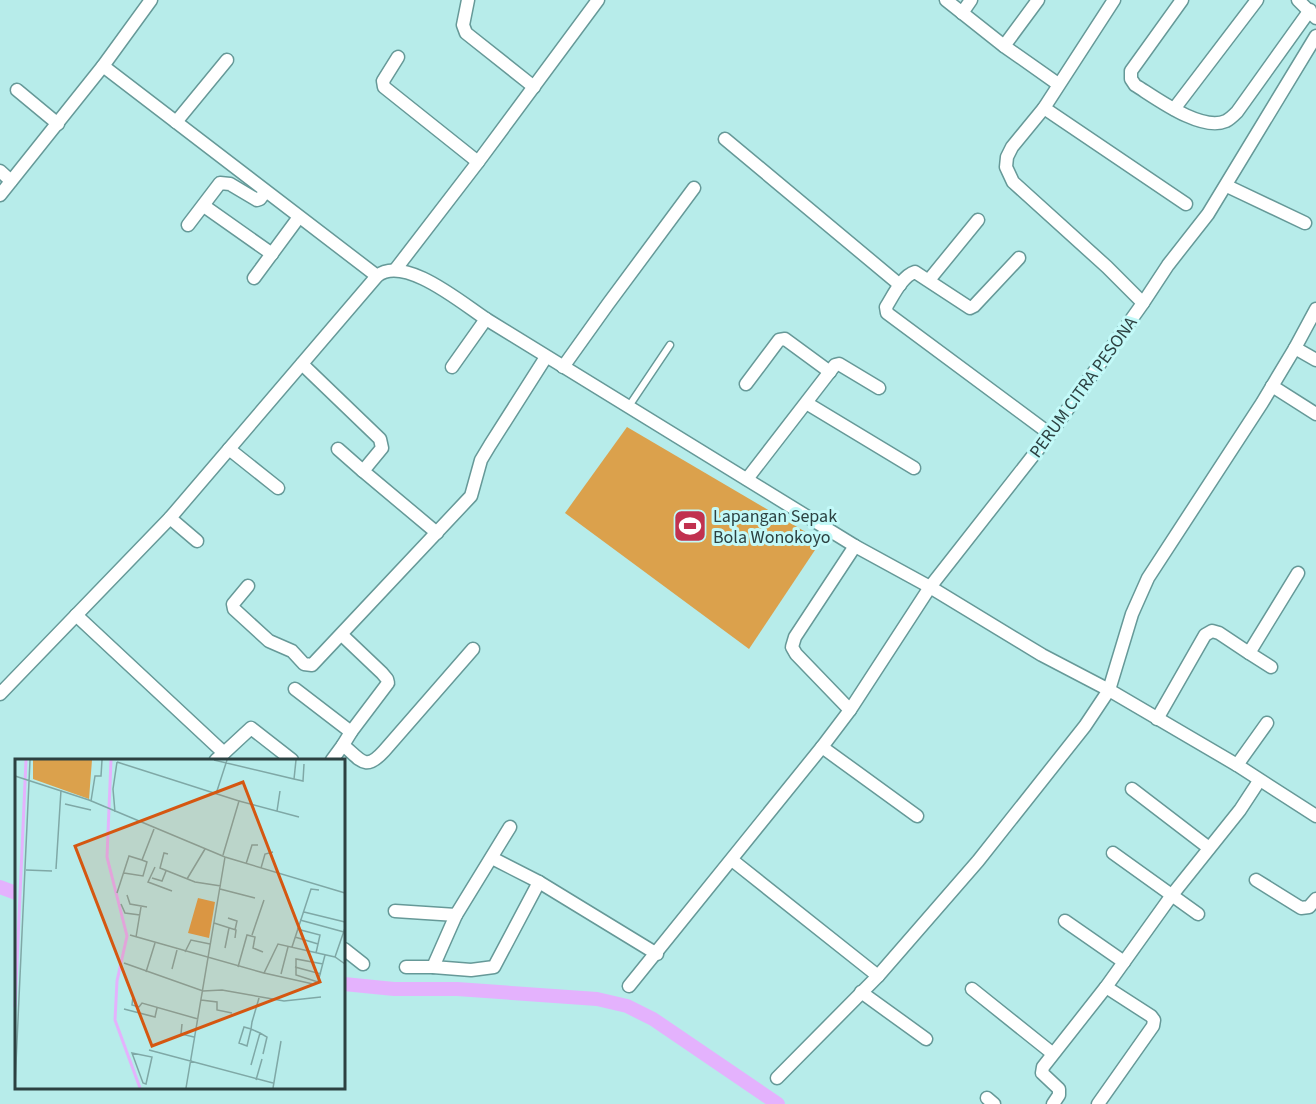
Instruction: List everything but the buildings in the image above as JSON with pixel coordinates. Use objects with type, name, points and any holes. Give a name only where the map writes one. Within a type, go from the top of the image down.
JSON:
[{"type":"street","points":[[0,195],[103,66],[151,0]]},
{"type":"street","points":[[468,0],[463,25],[466,33],[534,87]]},
{"type":"street","points":[[395,270],[598,0]]},
{"type":"street","points":[[946,0],[1004,46],[1058,84]]},
{"type":"street","points":[[962,14],[971,0]]},
{"type":"street","points":[[1004,46],[1038,0]]},
{"type":"street","name":"PERUM CITRA PESONA","points":[[629,986],[822,747],[930,587],[1050,434],[1143,303],[1107,267],[1013,182],[1006,167],[1007,157],[1012,147],[1044,108],[1114,0]]},
{"type":"street","points":[[1182,0],[1131,71],[1131,80],[1135,85],[1174,109],[1198,120],[1214,124],[1227,121],[1245,103],[1313,14],[1298,0]]},
{"type":"street","points":[[1174,109],[1257,0]]},
{"type":"street","points":[[1143,303],[1168,265],[1227,186],[1316,36]]},
{"type":"street","points":[[398,57],[383,81],[384,87],[478,162]]},
{"type":"street","points":[[176,122],[227,60]]},
{"type":"street","points":[[103,66],[377,276]]},
{"type":"street","points":[[17,90],[58,124]]},
{"type":"street","points":[[1044,108],[1186,204]]},
{"type":"street","points":[[725,139],[900,285]]},
{"type":"street","points":[[0,171],[11,181]]},
{"type":"street","points":[[188,225],[220,183],[230,184],[256,200],[260,199],[265,192]]},
{"type":"street","points":[[1227,186],[1305,223]]},
{"type":"street","points":[[563,367],[694,188]]},
{"type":"street","points":[[204,206],[272,254]]},
{"type":"street","points":[[254,278],[299,217]]},
{"type":"street","points":[[928,280],[978,220]]},
{"type":"street","points":[[1019,258],[970,308],[915,272],[909,274],[886,307],[887,312],[1050,434]]},
{"type":"street","points":[[0,694],[170,518],[377,276],[385,270],[395,270],[421,277],[486,320],[855,546],[930,587],[1042,655],[1109,690],[1237,765],[1258,781],[1316,816]]},
{"type":"street","points":[[777,1078],[878,976],[978,861],[1085,726],[1109,690],[1132,614],[1148,578],[1272,386],[1316,309]]},
{"type":"street","points":[[452,367],[486,320]]},
{"type":"street","points":[[746,384],[779,340],[785,339],[830,372]]},
{"type":"street","points":[[1295,348],[1316,360]]},
{"type":"street","points":[[248,586],[232,607],[269,641],[292,651],[304,664],[312,665],[471,496],[481,460],[546,357]]},
{"type":"street","points":[[302,364],[380,439],[382,448],[363,471]]},
{"type":"street","points":[[747,479],[808,404],[830,372],[839,364],[879,388]]},
{"type":"street","points":[[1272,386],[1316,414]]},
{"type":"street","points":[[808,404],[914,468]]},
{"type":"street","points":[[229,449],[278,488]]},
{"type":"street","points":[[338,449],[437,533]]},
{"type":"street","points":[[170,518],[197,541]]},
{"type":"street","points":[[849,710],[792,647],[795,637],[855,546]]},
{"type":"street","points":[[1249,653],[1298,573]]},
{"type":"street","points":[[76,615],[220,757],[251,728],[291,759]]},
{"type":"street","points":[[1157,719],[1205,635],[1212,631],[1219,633],[1271,667]]},
{"type":"street","points":[[333,759],[388,683],[382,673],[339,638]]},
{"type":"street","points":[[342,745],[364,762],[374,762],[473,649]]},
{"type":"street","points":[[295,690],[351,732]]},
{"type":"street","points":[[1237,765],[1267,723]]},
{"type":"street","points":[[822,747],[917,816]]},
{"type":"street","points":[[1053,1104],[1059,1095],[1059,1089],[1042,1070],[1052,1053],[1125,962],[1173,895],[1240,810],[1258,781]]},
{"type":"street","points":[[1132,789],[1209,848]]},
{"type":"street","points":[[433,967],[456,915],[510,827]]},
{"type":"street","points":[[1113,853],[1198,914]]},
{"type":"street","points":[[492,858],[539,882],[657,954]]},
{"type":"street","points":[[732,860],[878,976]]},
{"type":"street","points":[[1256,880],[1301,908],[1309,907],[1316,899]]},
{"type":"street","points":[[406,967],[471,970],[494,967],[539,882]]},
{"type":"street","points":[[395,911],[456,915]]},
{"type":"street","points":[[1065,921],[1125,962]]},
{"type":"street","points":[[345,950],[363,964]]},
{"type":"street","points":[[1098,1104],[1153,1026],[1154,1020],[1106,987]]},
{"type":"street","points":[[972,989],[1052,1053]]},
{"type":"street","points":[[861,992],[926,1039]]},
{"type":"lane","points":[[629,406],[670,345]]},
{"type":"shaded area","name":"Lapangan Sepak Bola Wonokoyo","points":[[627,427],[821,541],[749,649],[565,513]]},
{"type":"waterway","points":[[0,887],[15,893]]},
{"type":"waterway","points":[[345,984],[394,989],[457,989],[597,999],[627,1006],[653,1019],[778,1104]]},
{"type":"place","name":"Lapangan Sepak Bola Wonokoyo","points":[[690,526]]}]
